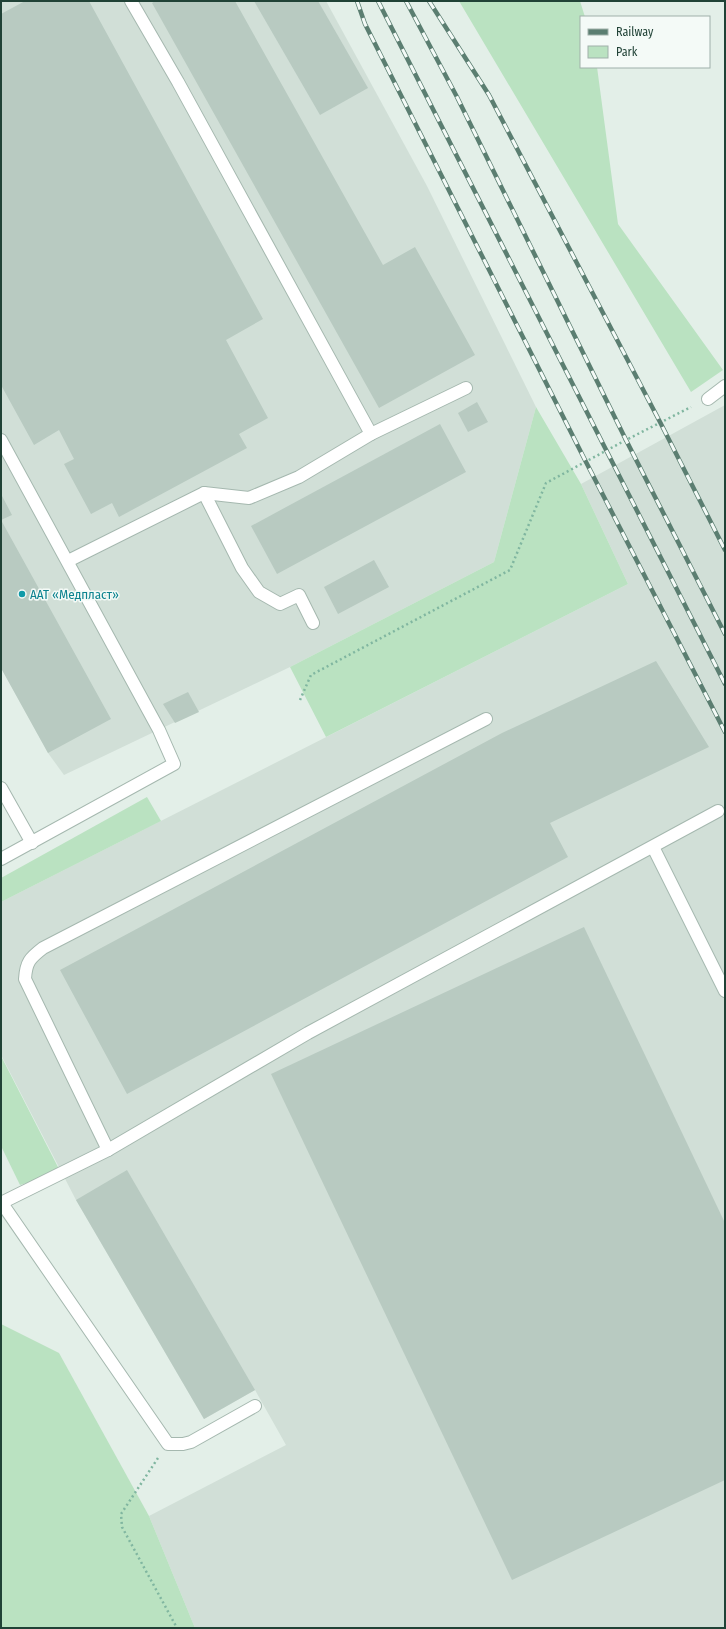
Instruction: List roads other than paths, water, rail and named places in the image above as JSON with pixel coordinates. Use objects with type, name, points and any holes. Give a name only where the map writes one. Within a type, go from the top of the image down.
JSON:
[{"type":"lane","points":[[131,1],[178,82],[371,434]]},
{"type":"lane","points":[[708,399],[725,386]]},
{"type":"lane","points":[[68,562],[204,493],[249,498],[299,477],[371,434],[466,388]]},
{"type":"lane","points":[[1,440],[159,730],[174,764],[1,859]]},
{"type":"lane","points":[[204,493],[242,568],[259,592],[280,604],[299,595],[313,624]]},
{"type":"lane","points":[[108,1150],[25,979],[26,968],[31,958],[50,945],[486,719]]},
{"type":"lane","points":[[1,788],[32,843]]},
{"type":"lane","points":[[255,1406],[191,1442],[183,1444],[168,1444],[1,1203],[108,1150],[308,1033],[718,811]]},
{"type":"lane","points":[[653,847],[725,991]]},
{"type":"railway","points":[[357,1],[365,24],[586,462],[725,732]]},
{"type":"railway","points":[[378,1],[725,684]]},
{"type":"railway","points":[[406,1],[457,97],[626,440],[725,634]]},
{"type":"railway","points":[[429,1],[489,95],[660,422],[725,550]]},
{"type":"place","name":"ААТ «Медпласт»","points":[[22,594]]}]
